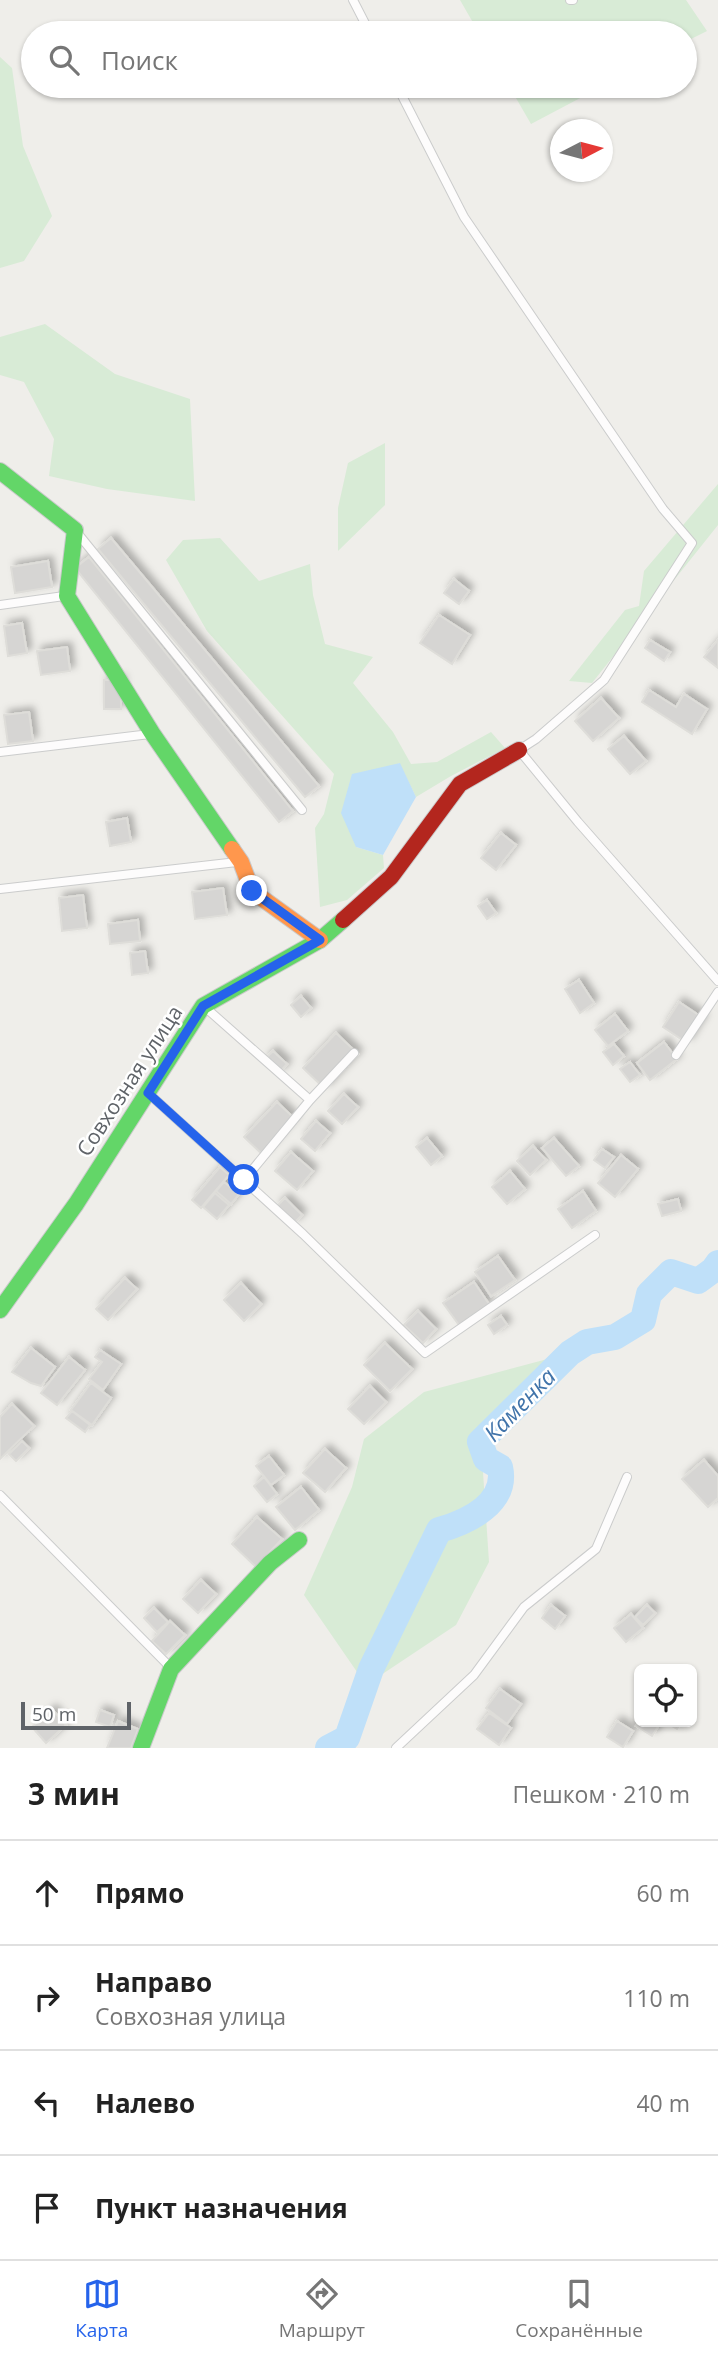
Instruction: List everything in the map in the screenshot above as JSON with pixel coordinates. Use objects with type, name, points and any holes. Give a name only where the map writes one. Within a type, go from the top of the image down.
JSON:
[{"type":"street","points":[[0,471],[75,530],[67,596],[152,733],[241,862],[252,891],[320,940]]},
{"type":"street","name":"Совхозная улица","points":[[0,1310],[76,1204],[203,1006],[320,940],[391,877],[460,784],[519,750]]},
{"type":"street","points":[[141,1748],[172,1669],[270,1563],[299,1540]]},
{"type":"lane","points":[[353,0],[364,21]]},
{"type":"lane","points":[[403,98],[464,217],[663,509],[692,543],[604,680],[536,739],[519,750],[578,822],[718,981]]},
{"type":"lane","points":[[75,530],[302,810]]},
{"type":"lane","points":[[0,605],[67,596]]},
{"type":"lane","points":[[0,752],[152,733]]},
{"type":"lane","points":[[0,889],[241,862]]},
{"type":"lane","points":[[676,1055],[718,992]]},
{"type":"lane","points":[[203,1006],[310,1100]]},
{"type":"lane","points":[[244,1180],[310,1100],[354,1053]]},
{"type":"lane","points":[[148,1093],[303,1234],[425,1353],[595,1235]]},
{"type":"lane","points":[[396,1748],[474,1675],[524,1608],[596,1549],[627,1477]]},
{"type":"lane","points":[[0,1495],[172,1669]]},
{"type":"green space","points":[[460,0],[686,0],[707,31],[697,36],[697,21],[472,21]]},
{"type":"green space","points":[[0,57],[12,68],[23,146],[52,216],[24,261],[0,268]]},
{"type":"green space","points":[[516,98],[580,98],[531,124]]},
{"type":"green space","points":[[45,324],[115,374],[190,399],[195,501],[107,489],[49,476],[54,439],[24,382],[0,375],[0,337]]},
{"type":"green space","points":[[385,443],[385,505],[338,551],[338,508],[348,463]]},
{"type":"green space","points":[[718,484],[718,525],[592,683],[569,681],[625,610],[639,606],[644,571]]},
{"type":"green space","points":[[220,538],[259,581],[310,564],[313,595],[325,644],[373,657],[353,683],[393,732],[411,764],[437,762],[491,732],[505,748],[416,797],[399,763],[356,847],[383,855],[384,868],[347,900],[320,907],[315,828],[324,814],[334,774],[207,631],[166,560],[183,540]]},
{"type":"green space","points":[[570,1353],[481,1442],[489,1562],[456,1625],[366,1685],[304,1595],[352,1487],[364,1439],[424,1392]]},
{"type":"water","points":[[400,763],[416,797],[383,855],[356,847],[341,813],[352,774]]},
{"type":"building","points":[[111,538],[319,786],[305,797],[98,549]]},
{"type":"building","points":[[89,557],[293,811],[279,822],[75,568]]},
{"type":"building","points":[[48,561],[52,587],[15,593],[11,567]]},
{"type":"building","points":[[454,579],[469,591],[459,604],[444,593]]},
{"type":"building","points":[[439,615],[470,635],[452,664],[420,643]]},
{"type":"building","points":[[22,623],[27,653],[8,656],[4,626]]},
{"type":"building","points":[[650,640],[670,652],[664,661],[645,648]]},
{"type":"building","points":[[718,640],[718,668],[704,657]]},
{"type":"building","points":[[67,647],[70,671],[41,675],[37,651]]},
{"type":"building","points":[[104,680],[121,680],[121,709],[104,709]]},
{"type":"building","points":[[649,690],[676,707],[684,694],[707,709],[692,734],[642,702]]},
{"type":"building","points":[[601,698],[619,718],[593,741],[575,721]]},
{"type":"building","points":[[29,712],[33,741],[8,744],[4,715]]},
{"type":"building","points":[[624,736],[646,761],[630,774],[608,749]]},
{"type":"building","points":[[127,818],[131,842],[110,846],[106,822]]},
{"type":"building","points":[[501,833],[516,845],[496,870],[481,858]]},
{"type":"building","points":[[223,888],[227,915],[195,919],[192,892]]},
{"type":"building","points":[[83,895],[87,928],[62,931],[59,898]]},
{"type":"building","points":[[487,900],[496,913],[487,919],[478,906]]},
{"type":"building","points":[[138,920],[140,941],[110,944],[108,924]]},
{"type":"building","points":[[145,951],[148,973],[132,975],[130,953]]},
{"type":"building","points":[[579,980],[594,1003],[580,1013],[565,989]]},
{"type":"building","points":[[301,996],[311,1008],[301,1017],[291,1005]]},
{"type":"building","points":[[679,1002],[703,1018],[687,1043],[663,1027]]},
{"type":"building","points":[[615,1014],[628,1031],[608,1046],[595,1030]]},
{"type":"building","points":[[336,1033],[358,1054],[325,1089],[303,1068]]},
{"type":"building","points":[[664,1042],[677,1059],[650,1080],[637,1063]]},
{"type":"building","points":[[614,1044],[624,1056],[613,1065],[603,1052]]},
{"type":"building","points":[[273,1051],[287,1064],[279,1073],[264,1060]]},
{"type":"building","points":[[630,1062],[640,1075],[630,1082],[620,1069]]},
{"type":"building","points":[[344,1094],[358,1107],[342,1124],[328,1111]]},
{"type":"building","points":[[277,1102],[295,1119],[263,1155],[244,1137]]},
{"type":"building","points":[[316,1121],[330,1133],[315,1151],[301,1139]]},
{"type":"building","points":[[427,1138],[442,1156],[431,1165],[416,1147]]},
{"type":"building","points":[[554,1138],[579,1166],[566,1176],[542,1148]]},
{"type":"building","points":[[533,1146],[546,1160],[530,1175],[517,1161]]},
{"type":"building","points":[[602,1149],[614,1157],[605,1168],[594,1160]]},
{"type":"building","points":[[291,1152],[313,1171],[297,1190],[275,1171]]},
{"type":"building","points":[[621,1155],[638,1169],[615,1197],[598,1183]]},
{"type":"building","points":[[220,1167],[229,1175],[201,1208],[192,1200]]},
{"type":"building","points":[[510,1171],[525,1189],[507,1204],[492,1187]]},
{"type":"building","points":[[224,1182],[239,1194],[231,1204],[216,1191]]},
{"type":"building","points":[[583,1191],[596,1211],[572,1228],[558,1209]]},
{"type":"building","points":[[215,1193],[229,1205],[217,1219],[203,1207]]},
{"type":"building","points":[[285,1198],[302,1215],[293,1224],[276,1207]]},
{"type":"building","points":[[678,1199],[681,1211],[662,1216],[658,1204]]},
{"type":"building","points":[[498,1256],[515,1280],[491,1296],[475,1272]]},
{"type":"building","points":[[125,1278],[137,1289],[108,1320],[96,1309]]},
{"type":"building","points":[[474,1282],[489,1304],[459,1325],[443,1303]]},
{"type":"building","points":[[241,1283],[261,1304],[244,1321],[224,1300]]},
{"type":"building","points":[[418,1311],[436,1329],[423,1343],[404,1325]]},
{"type":"building","points":[[501,1316],[507,1325],[494,1334],[488,1325]]},
{"type":"building","points":[[385,1343],[412,1369],[390,1391],[364,1365]]},
{"type":"building","points":[[31,1348],[55,1367],[41,1386],[12,1372]]},
{"type":"building","points":[[100,1350],[121,1364],[103,1390],[89,1379],[102,1362],[95,1357]]},
{"type":"building","points":[[69,1357],[85,1370],[57,1405],[41,1393]]},
{"type":"building","points":[[91,1383],[111,1398],[92,1425],[71,1410]]},
{"type":"building","points":[[370,1386],[386,1402],[364,1424],[348,1409]]},
{"type":"building","points":[[12,1404],[34,1426],[0,1459],[0,1417]]},
{"type":"building","points":[[72,1411],[90,1425],[85,1432],[66,1418]]},
{"type":"building","points":[[22,1441],[29,1448],[16,1461],[9,1454]]},
{"type":"building","points":[[325,1449],[346,1468],[325,1492],[303,1473]]},
{"type":"building","points":[[269,1456],[284,1475],[271,1485],[256,1466]]},
{"type":"building","points":[[704,1460],[718,1476],[718,1498],[708,1507],[682,1479]]},
{"type":"building","points":[[264,1477],[277,1494],[267,1502],[254,1486]]},
{"type":"building","points":[[301,1487],[319,1510],[295,1530],[276,1507]]},
{"type":"building","points":[[257,1517],[282,1539],[256,1567],[232,1544]]},
{"type":"building","points":[[201,1580],[216,1594],[198,1613],[183,1599]]},
{"type":"building","points":[[551,1605],[565,1616],[555,1629],[542,1618]]},
{"type":"building","points":[[647,1605],[655,1613],[643,1625],[635,1617]]},
{"type":"building","points":[[154,1608],[168,1622],[157,1632],[144,1618]]},
{"type":"building","points":[[631,1614],[643,1628],[626,1642],[614,1628]]},
{"type":"building","points":[[170,1621],[185,1635],[166,1654],[152,1641]]},
{"type":"building","points":[[500,1689],[521,1704],[507,1724],[486,1708]]},
{"type":"building","points":[[52,1709],[66,1725],[46,1743],[32,1727]]},
{"type":"building","points":[[100,1710],[114,1715],[110,1727],[96,1722]]},
{"type":"building","points":[[489,1713],[511,1728],[499,1745],[477,1729]]},
{"type":"building","points":[[118,1721],[138,1729],[131,1748],[107,1748]]},
{"type":"building","points":[[617,1721],[633,1731],[623,1747],[607,1737]]},
{"type":"building","points":[[638,1727],[658,1727],[652,1736]]},
{"type":"waterway","name":"Каменка","points":[[328,1748],[347,1738],[371,1669],[439,1530],[473,1516],[492,1501],[498,1491],[500,1467],[486,1459],[480,1442],[570,1353],[587,1342],[615,1337],[643,1320],[649,1294],[671,1272],[698,1281],[718,1263]]},
{"type":"traffic: fast","points":[[0,471],[75,530],[67,596],[152,733],[232,849]]},
{"type":"traffic: fast","points":[[0,1310],[76,1204],[203,1006],[320,940],[343,920]]},
{"type":"traffic: fast","points":[[141,1748],[171,1669],[270,1563],[299,1540]]},
{"type":"traffic: slow","points":[[232,849],[241,862],[252,891],[320,940]]},
{"type":"traffic: jam","points":[[343,920],[391,877],[460,784],[519,750]]},
{"type":"route","points":[[244,1180],[148,1093],[203,1006],[320,940],[252,891]]}]
